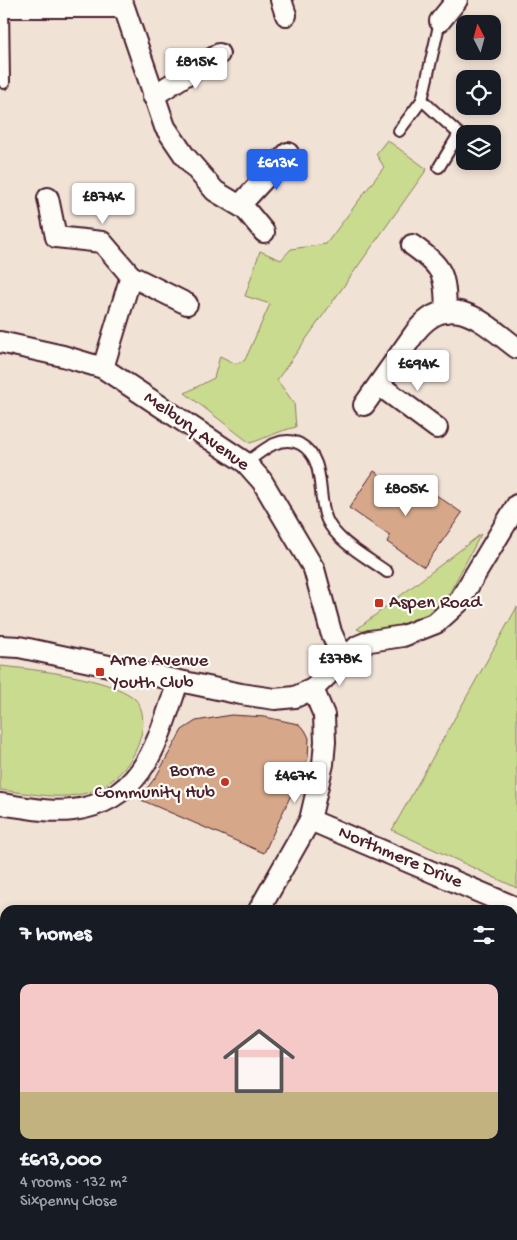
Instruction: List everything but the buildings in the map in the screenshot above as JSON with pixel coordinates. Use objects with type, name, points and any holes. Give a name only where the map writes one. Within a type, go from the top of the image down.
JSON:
[{"type":"street","points":[[440,21],[457,0]]},
{"type":"street","points":[[2,7],[51,3],[127,4],[153,96],[164,127],[184,155],[215,191],[240,205],[264,232]]},
{"type":"street","points":[[153,96],[219,54]]},
{"type":"street","points":[[240,205],[288,153]]},
{"type":"street","points":[[48,198],[56,237],[102,242],[131,276],[187,304]]},
{"type":"street","points":[[412,245],[434,260],[445,280],[446,312]]},
{"type":"street","points":[[103,368],[131,276]]},
{"type":"street","points":[[364,405],[426,320],[446,312],[464,312],[473,315],[517,348]]},
{"type":"street","name":"Melbury Avenue","points":[[0,342],[20,345],[103,368],[246,463],[262,481],[314,569],[331,632],[343,659]]},
{"type":"street","points":[[379,385],[437,428]]},
{"type":"street","points":[[0,646],[19,647],[178,682],[284,699],[313,689],[358,646],[422,630],[448,614],[474,578],[517,504]]},
{"type":"street","points":[[0,804],[46,810],[72,810],[109,799],[124,790],[143,768],[156,745],[178,682]]},
{"type":"street","points":[[263,905],[310,820],[323,764],[325,742],[324,715],[313,689]]},
{"type":"street","name":"Northmere Drive","points":[[310,820],[510,905]]},
{"type":"lane","points":[[2,7],[4,83]]},
{"type":"lane","points":[[399,131],[422,100],[440,21]]},
{"type":"lane","points":[[422,100],[459,134],[439,167]]},
{"type":"lane","points":[[246,463],[283,440],[292,440],[308,449],[314,456],[317,466],[324,509],[331,526],[351,546],[387,572]]},
{"type":"green space","points":[[387,140],[427,169],[277,380],[294,403],[296,427],[250,443],[185,393],[214,378],[220,356],[236,364],[245,360],[270,304],[245,296],[260,251],[281,260],[291,249],[326,244],[384,167],[376,154]]},
{"type":"green space","points":[[481,534],[450,592],[432,615],[407,625],[369,634],[357,629]]},
{"type":"green space","points":[[517,607],[517,888],[392,830]]},
{"type":"green space","points":[[0,666],[51,672],[91,680],[109,685],[135,699],[142,711],[143,721],[142,731],[132,758],[116,777],[103,786],[89,792],[75,795],[45,796],[0,790]]},
{"type":"place","name":"Aspen Road","points":[[379,603]]},
{"type":"place","name":"Arne Avenue Youth Club","points":[[100,672]]},
{"type":"place","name":"Borne Community Hub","points":[[225,782]]}]
